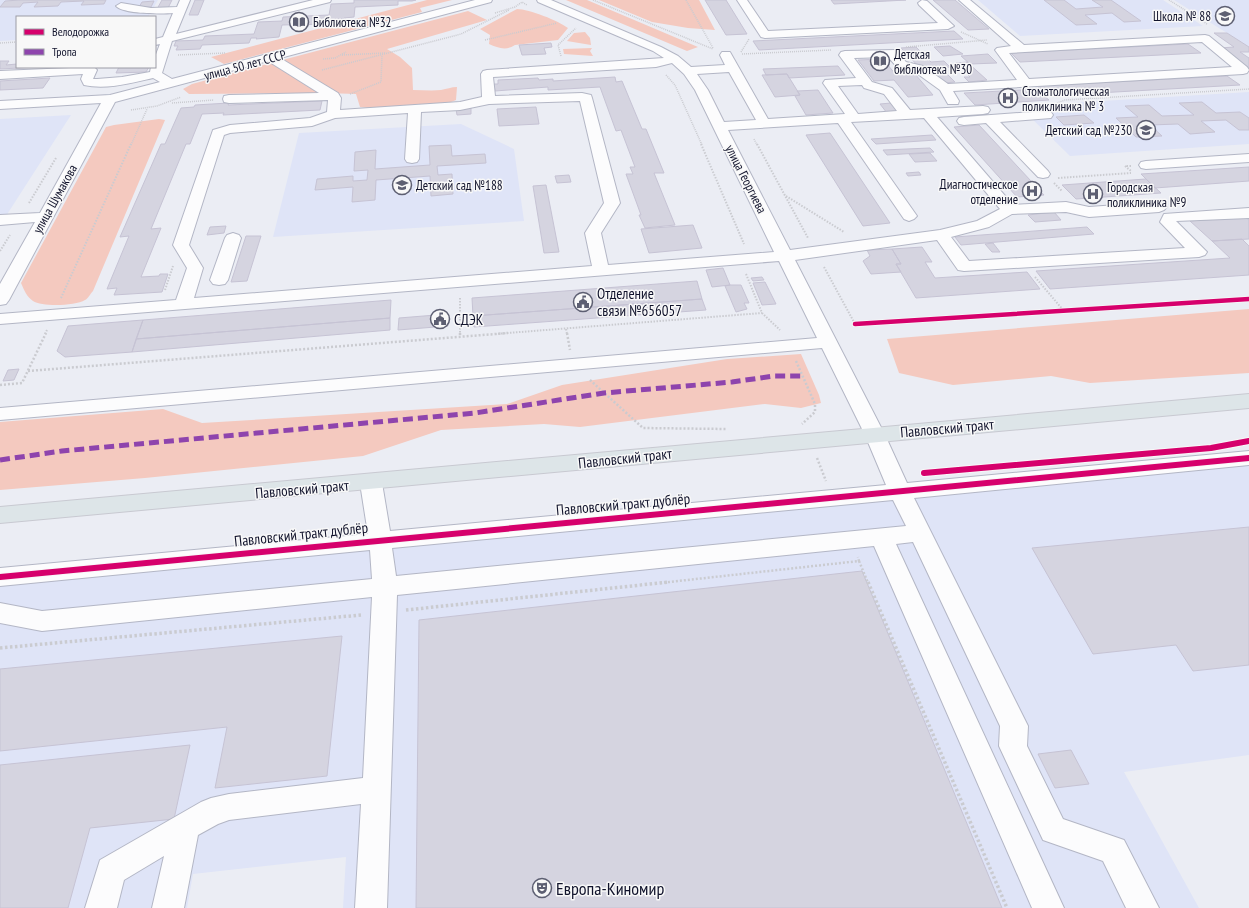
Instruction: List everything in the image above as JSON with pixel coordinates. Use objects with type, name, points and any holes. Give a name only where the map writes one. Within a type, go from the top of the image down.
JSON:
[{"type":"main road","name":"Павловский тракт","points":[[0,515],[371,483],[806,432],[875,435],[1249,401]]},
{"type":"street","points":[[161,41],[326,0]]},
{"type":"street","name":"улица 50 лет СССР","points":[[0,105],[110,99],[172,84],[487,0]]},
{"type":"street","name":"улица Георгиева","points":[[542,0],[641,41],[674,59],[688,71],[719,126],[875,435],[900,491],[1014,726],[1013,746],[1053,830],[1113,850],[1143,908]]},
{"type":"street","points":[[742,0],[765,35],[948,26]]},
{"type":"street","points":[[964,0],[1022,48]]},
{"type":"street","points":[[924,4],[948,26]]},
{"type":"street","points":[[155,74],[161,41],[183,5]]},
{"type":"street","points":[[121,6],[151,11],[183,5]]},
{"type":"street","points":[[1001,50],[1205,38],[1246,72]]},
{"type":"street","points":[[1001,50],[1026,83]]},
{"type":"street","points":[[907,115],[888,91],[868,85],[845,55],[891,53],[902,65],[919,69],[945,88],[961,112]]},
{"type":"street","points":[[726,55],[764,123]]},
{"type":"street","points":[[548,60],[609,56],[625,65]]},
{"type":"street","points":[[271,58],[300,76],[334,103]]},
{"type":"street","points":[[489,100],[488,74],[656,63],[674,59]]},
{"type":"street","points":[[688,71],[734,68]]},
{"type":"street","points":[[92,69],[87,79],[88,82],[96,83],[128,80],[155,74],[172,84]]},
{"type":"street","points":[[0,75],[92,69]]},
{"type":"street","points":[[945,88],[1246,72]]},
{"type":"street","points":[[865,81],[829,83],[848,119],[909,216]]},
{"type":"street","points":[[229,99],[334,103],[415,109],[460,106],[489,100],[586,98],[612,203],[593,233],[601,270]]},
{"type":"street","name":"улица Шумакова","points":[[0,300],[110,99]]},
{"type":"street","points":[[233,238],[222,273],[195,268],[180,245],[218,134],[222,131],[230,129],[312,122],[334,103]]},
{"type":"street","points":[[412,160],[415,109]]},
{"type":"street","points":[[719,126],[907,115],[932,118],[1048,110]]},
{"type":"street","points":[[932,118],[961,112],[986,115],[1043,174]]},
{"type":"street","points":[[932,118],[1010,210]]},
{"type":"street","points":[[1146,165],[1249,158]]},
{"type":"street","points":[[0,319],[159,305],[785,256],[941,235],[983,224],[1010,210],[1066,207],[1088,212],[1159,208]]},
{"type":"street","points":[[941,235],[964,266],[1199,252],[1168,222],[1170,217],[1249,212]]},
{"type":"street","points":[[0,220],[45,217]]},
{"type":"street","points":[[184,303],[195,268]]},
{"type":"street","points":[[0,414],[573,363],[829,342]]},
{"type":"street","name":"Павловский тракт дублёр","points":[[0,577],[380,539],[834,498],[1249,458]]},
{"type":"street","points":[[371,483],[380,539],[385,600],[371,908]]},
{"type":"street","points":[[0,625],[42,621],[385,600],[855,551],[882,538],[921,533]]},
{"type":"street","points":[[882,538],[1048,908]]},
{"type":"street","points":[[0,613],[42,621]]},
{"type":"street","points":[[101,908],[111,871],[211,812],[229,807],[376,789]]},
{"type":"street","points":[[168,908],[185,828]]},
{"type":"path","points":[[593,0],[713,49],[686,0]]},
{"type":"path","points":[[1169,0],[1212,27]]},
{"type":"path","points":[[522,2],[530,6]]},
{"type":"path","points":[[300,76],[461,34],[515,7]]},
{"type":"path","points":[[485,40],[557,22]]},
{"type":"path","points":[[563,59],[558,45],[578,26],[572,23]]},
{"type":"path","points":[[948,26],[1001,50]]},
{"type":"path","points":[[904,47],[1010,38]]},
{"type":"path","points":[[0,43],[16,42]]},
{"type":"path","points":[[927,45],[931,50]]},
{"type":"path","points":[[726,55],[835,50]]},
{"type":"path","points":[[342,56],[391,52]]},
{"type":"path","points":[[334,103],[381,82],[382,54]]},
{"type":"path","points":[[656,63],[675,85],[712,168],[750,258],[744,271],[762,313],[780,329],[816,404],[815,412],[806,432]]},
{"type":"path","points":[[1048,110],[1065,100],[1249,89]]},
{"type":"path","points":[[170,103],[229,99]]},
{"type":"path","points":[[0,385],[22,383],[147,109]]},
{"type":"path","points":[[0,251],[60,152]]},
{"type":"path","points":[[1058,178],[1133,173],[1125,166],[1146,165]]},
{"type":"path","points":[[785,196],[850,235]]},
{"type":"path","points":[[159,305],[180,245]]},
{"type":"path","points":[[1024,263],[1064,311]]},
{"type":"path","points":[[460,281],[460,337]]},
{"type":"path","points":[[855,324],[1249,299]]},
{"type":"path","points":[[28,371],[762,313]]},
{"type":"path","points":[[566,329],[573,363],[642,428],[733,429]]},
{"type":"path","points":[[795,424],[806,432],[834,498]]},
{"type":"path","points":[[0,648],[385,600],[855,551],[1006,908]]},
{"type":"shaded area","points":[[0,0],[158,0],[149,16],[16,16],[16,40],[0,41]]},
{"type":"shaded area","points":[[427,0],[452,0],[420,8],[422,12],[224,64],[211,57]]},
{"type":"shaded area","points":[[566,0],[587,0],[698,47],[687,51]]},
{"type":"shaded area","points":[[599,0],[699,0],[715,30],[688,28],[652,22]]},
{"type":"shaded area","points":[[978,0],[1163,0],[1203,26],[1020,36]]},
{"type":"shaded area","name":"Школа № 88","points":[[1174,0],[1249,0],[1249,47],[1227,33]]},
{"type":"shaded area","points":[[517,9],[544,16],[568,28],[558,40],[515,45],[508,48],[499,48],[489,44],[490,35],[480,29]]},
{"type":"shaded area","points":[[468,11],[487,20],[387,49],[400,57],[412,68],[413,90],[443,90],[457,87],[456,100],[444,105],[380,109],[360,107],[356,94],[189,94],[183,89],[192,84]]},
{"type":"shaded area","points":[[585,32],[590,38],[591,45],[567,41],[574,33]]},
{"type":"shaded area","points":[[592,48],[590,51],[593,56],[564,54],[563,49]]},
{"type":"shaded area","name":"Детский сад №230","points":[[1249,92],[1249,144],[1070,156],[1025,112],[1075,109],[1069,103]]},
{"type":"shaded area","points":[[71,115],[6,216],[0,216],[0,119]]},
{"type":"shaded area","points":[[159,119],[165,120],[93,291],[86,299],[74,304],[51,305],[33,301],[27,295],[21,283],[106,127]]},
{"type":"shaded area","name":"Детский сад №188","points":[[461,124],[514,149],[524,221],[273,237],[299,133]]},
{"type":"shaded area","points":[[1249,309],[1249,373],[1090,383],[1051,376],[953,385],[899,373],[887,339]]},
{"type":"shaded area","points":[[801,354],[821,403],[801,408],[765,404],[580,427],[544,424],[441,430],[363,456],[145,478],[0,490],[0,422],[163,409],[202,423],[507,404],[562,385],[727,359]]},
{"type":"shaded area","points":[[1249,460],[1249,755],[1124,772],[1199,908],[343,908],[346,857],[193,874],[187,908],[0,908],[0,579]]},
{"type":"building","points":[[106,0],[104,4],[81,5],[84,1],[61,2],[58,6],[34,7],[38,2],[23,3],[20,7],[0,7],[5,1]]},
{"type":"building","points":[[162,0],[172,0],[168,8],[157,9]]},
{"type":"building","points":[[195,0],[204,0],[198,15],[189,15]]},
{"type":"building","points":[[354,0],[416,0],[398,1],[398,5],[355,7],[354,17],[328,19],[327,24],[282,25],[279,37],[251,38],[249,43],[202,45],[200,49],[176,50],[178,46],[174,46],[176,41],[203,40],[205,36],[254,34],[258,22],[282,21],[283,17],[329,15],[331,4],[354,3]]},
{"type":"building","points":[[705,0],[726,0],[747,34],[726,35]]},
{"type":"building","points":[[831,0],[906,0],[834,4]]},
{"type":"building","points":[[933,0],[955,0],[989,29],[968,30]]},
{"type":"building","points":[[1044,0],[1064,0],[1076,9],[1103,7],[1092,0],[1111,0],[1141,21],[1124,22],[1112,13],[1085,15],[1097,24],[1076,25]]},
{"type":"building","points":[[154,1],[151,7],[139,7],[142,2]]},
{"type":"building","points":[[954,31],[963,39],[759,50],[753,41]]},
{"type":"building","points":[[1214,33],[1227,33],[1249,47],[1249,52],[1240,52],[1249,58],[1249,68],[1220,48],[1234,47]]},
{"type":"building","points":[[551,43],[552,47],[544,48],[546,54],[522,55],[519,45]]},
{"type":"building","points":[[1188,44],[1201,53],[1020,62],[1011,53]]},
{"type":"building","points":[[950,46],[963,54],[943,56],[934,47]]},
{"type":"building","points":[[916,47],[931,62],[944,61],[950,67],[921,69],[901,48]]},
{"type":"building","points":[[988,54],[997,63],[970,64],[961,56]]},
{"type":"building","points":[[883,59],[896,75],[915,74],[933,95],[908,97],[894,80],[874,81],[858,60]]},
{"type":"building","points":[[0,61],[9,61],[6,65],[16,64],[16,68],[19,68],[0,69]]},
{"type":"building","points":[[967,62],[987,80],[969,82],[964,77],[970,77],[956,63]]},
{"type":"building","points":[[838,66],[845,75],[789,78],[787,74],[766,75],[763,69]]},
{"type":"building","points":[[940,67],[955,82],[944,83],[930,68]]},
{"type":"building","points":[[118,68],[148,68],[146,72],[116,73]]},
{"type":"building","points":[[787,74],[800,95],[775,97],[762,75]]},
{"type":"building","points":[[1227,76],[1240,85],[1044,96],[1049,100],[975,105],[964,93],[1040,89],[1037,86]]},
{"type":"building","points":[[615,77],[616,82],[622,81],[642,129],[646,129],[664,173],[654,173],[675,225],[645,228],[639,215],[641,215],[626,174],[633,174],[630,167],[635,167],[621,130],[616,131],[600,87],[548,90],[548,87],[495,91],[494,84],[498,84],[498,80],[538,78],[539,80],[553,79],[553,81]]},
{"type":"building","points":[[50,78],[43,88],[0,90],[0,81]]},
{"type":"building","points":[[818,90],[833,113],[806,115],[795,96],[800,95],[797,91]]},
{"type":"building","points":[[322,101],[320,110],[223,115],[224,113],[202,114],[190,144],[186,144],[151,229],[161,228],[141,277],[168,274],[162,292],[114,295],[117,288],[107,289],[129,236],[120,237],[161,144],[165,144],[181,108],[194,107],[195,105],[229,103],[228,105]]},
{"type":"building","points":[[1202,102],[1216,113],[1240,112],[1249,118],[1249,130],[1239,130],[1226,120],[1201,121],[1215,132],[1190,134],[1178,124],[1150,125],[1162,136],[1136,137],[1116,118],[1138,117],[1125,106],[1149,105],[1162,116],[1194,115],[1179,103]]},
{"type":"building","points":[[891,103],[898,112],[887,113],[880,104]]},
{"type":"building","points":[[536,107],[539,124],[499,126],[497,109]]},
{"type":"building","points":[[471,108],[471,114],[457,115],[456,109]]},
{"type":"building","points":[[1084,115],[1094,123],[1064,125],[1056,117]]},
{"type":"building","points":[[979,125],[1044,195],[1017,197],[954,127]]},
{"type":"building","points":[[830,133],[890,223],[863,226],[806,135]]},
{"type":"building","points":[[932,135],[936,140],[876,144],[871,139]]},
{"type":"building","points":[[451,145],[452,156],[485,154],[486,163],[437,166],[438,175],[452,174],[453,194],[431,196],[430,176],[376,180],[375,200],[352,202],[353,187],[315,190],[317,179],[353,176],[353,181],[367,180],[368,170],[354,171],[355,152],[376,150],[375,169],[430,165],[429,146]]},
{"type":"building","points":[[930,148],[934,152],[887,155],[883,150]]},
{"type":"building","points":[[930,153],[937,161],[915,162],[909,154]]},
{"type":"building","points":[[1249,167],[1249,181],[1155,188],[1141,174]]},
{"type":"building","points":[[919,172],[921,175],[908,176],[906,173]]},
{"type":"building","points":[[569,175],[571,182],[557,183],[555,176]]},
{"type":"building","points":[[1146,179],[1161,193],[1076,199],[1062,185]]},
{"type":"building","points":[[546,185],[559,252],[544,253],[533,186]]},
{"type":"building","points":[[1054,212],[1061,220],[1035,222],[1028,215]]},
{"type":"building","points":[[1245,217],[1249,220],[1249,239],[1212,241],[1190,221]]},
{"type":"building","points":[[693,225],[702,248],[649,253],[641,229]]},
{"type":"building","points":[[226,226],[224,233],[207,235],[210,227]]},
{"type":"building","points":[[1087,227],[1094,234],[961,245],[955,237]]},
{"type":"building","points":[[246,236],[261,236],[247,281],[231,282]]},
{"type":"building","points":[[1242,239],[1249,246],[1249,275],[1050,289],[1036,271],[1230,258],[1212,241]]},
{"type":"building","points":[[993,243],[1000,252],[992,252],[985,244]]},
{"type":"building","points":[[922,247],[932,262],[925,262],[935,278],[1027,272],[1040,289],[916,298],[896,264],[901,264],[892,249]]},
{"type":"building","points":[[892,249],[901,264],[896,264],[901,272],[871,274],[863,261],[870,256],[867,250]]},
{"type":"building","points":[[723,268],[730,285],[712,287],[706,270]]},
{"type":"building","points":[[762,277],[764,280],[753,281],[751,278]]},
{"type":"building","points":[[697,281],[702,299],[473,316],[472,298]]},
{"type":"building","points":[[765,282],[776,304],[762,305],[753,283]]},
{"type":"building","points":[[741,285],[749,303],[744,303],[747,309],[736,312],[725,286]]},
{"type":"building","points":[[702,299],[706,310],[474,327],[473,316]]},
{"type":"building","points":[[391,300],[390,318],[136,339],[143,320]]},
{"type":"building","points":[[448,314],[448,326],[398,330],[399,318]]},
{"type":"building","points":[[390,318],[390,330],[132,352],[136,339]]},
{"type":"building","points":[[143,320],[132,352],[65,357],[57,351],[68,326]]},
{"type":"building","points":[[19,369],[14,380],[3,381],[8,370]]},
{"type":"building","points":[[1249,527],[1249,665],[1193,671],[1176,645],[1093,654],[1032,548]]},
{"type":"building","points":[[862,571],[1002,908],[416,908],[419,620]]},
{"type":"building","points":[[342,636],[327,776],[215,788],[227,727],[0,751],[0,669]]},
{"type":"building","points":[[190,745],[174,819],[90,828],[68,908],[0,908],[0,765]]},
{"type":"building","points":[[1071,750],[1089,784],[1055,788],[1038,754]]},
{"type":"marked path","points":[[0,460],[62,451],[475,413],[604,393],[732,382],[774,376],[803,376]]},
{"type":"cycle path","points":[[855,324],[1249,299]]},
{"type":"cycle path","points":[[924,473],[1211,448],[1249,441]]},
{"type":"cycle path","points":[[0,577],[1249,458]]},
{"type":"place","name":"Школа № 88","points":[[1225,16]]},
{"type":"place","name":"Библиотека №32","points":[[299,22]]},
{"type":"place","name":"Детская библиотека №30","points":[[880,61]]},
{"type":"place","name":"Стоматологическая поликлиника № 3","points":[[1008,98]]},
{"type":"place","name":"Детский сад №230","points":[[1146,130]]},
{"type":"place","name":"Детский сад №188","points":[[402,185]]},
{"type":"place","name":"Диагностическое отделение","points":[[1032,191]]},
{"type":"place","name":"Городская поликлиника №9","points":[[1093,194]]},
{"type":"place","name":"Отделение связи №656057","points":[[583,302]]},
{"type":"place","name":"СДЭК","points":[[440,319]]},
{"type":"place","name":"Европа-Киномир","points":[[542,888]]}]
